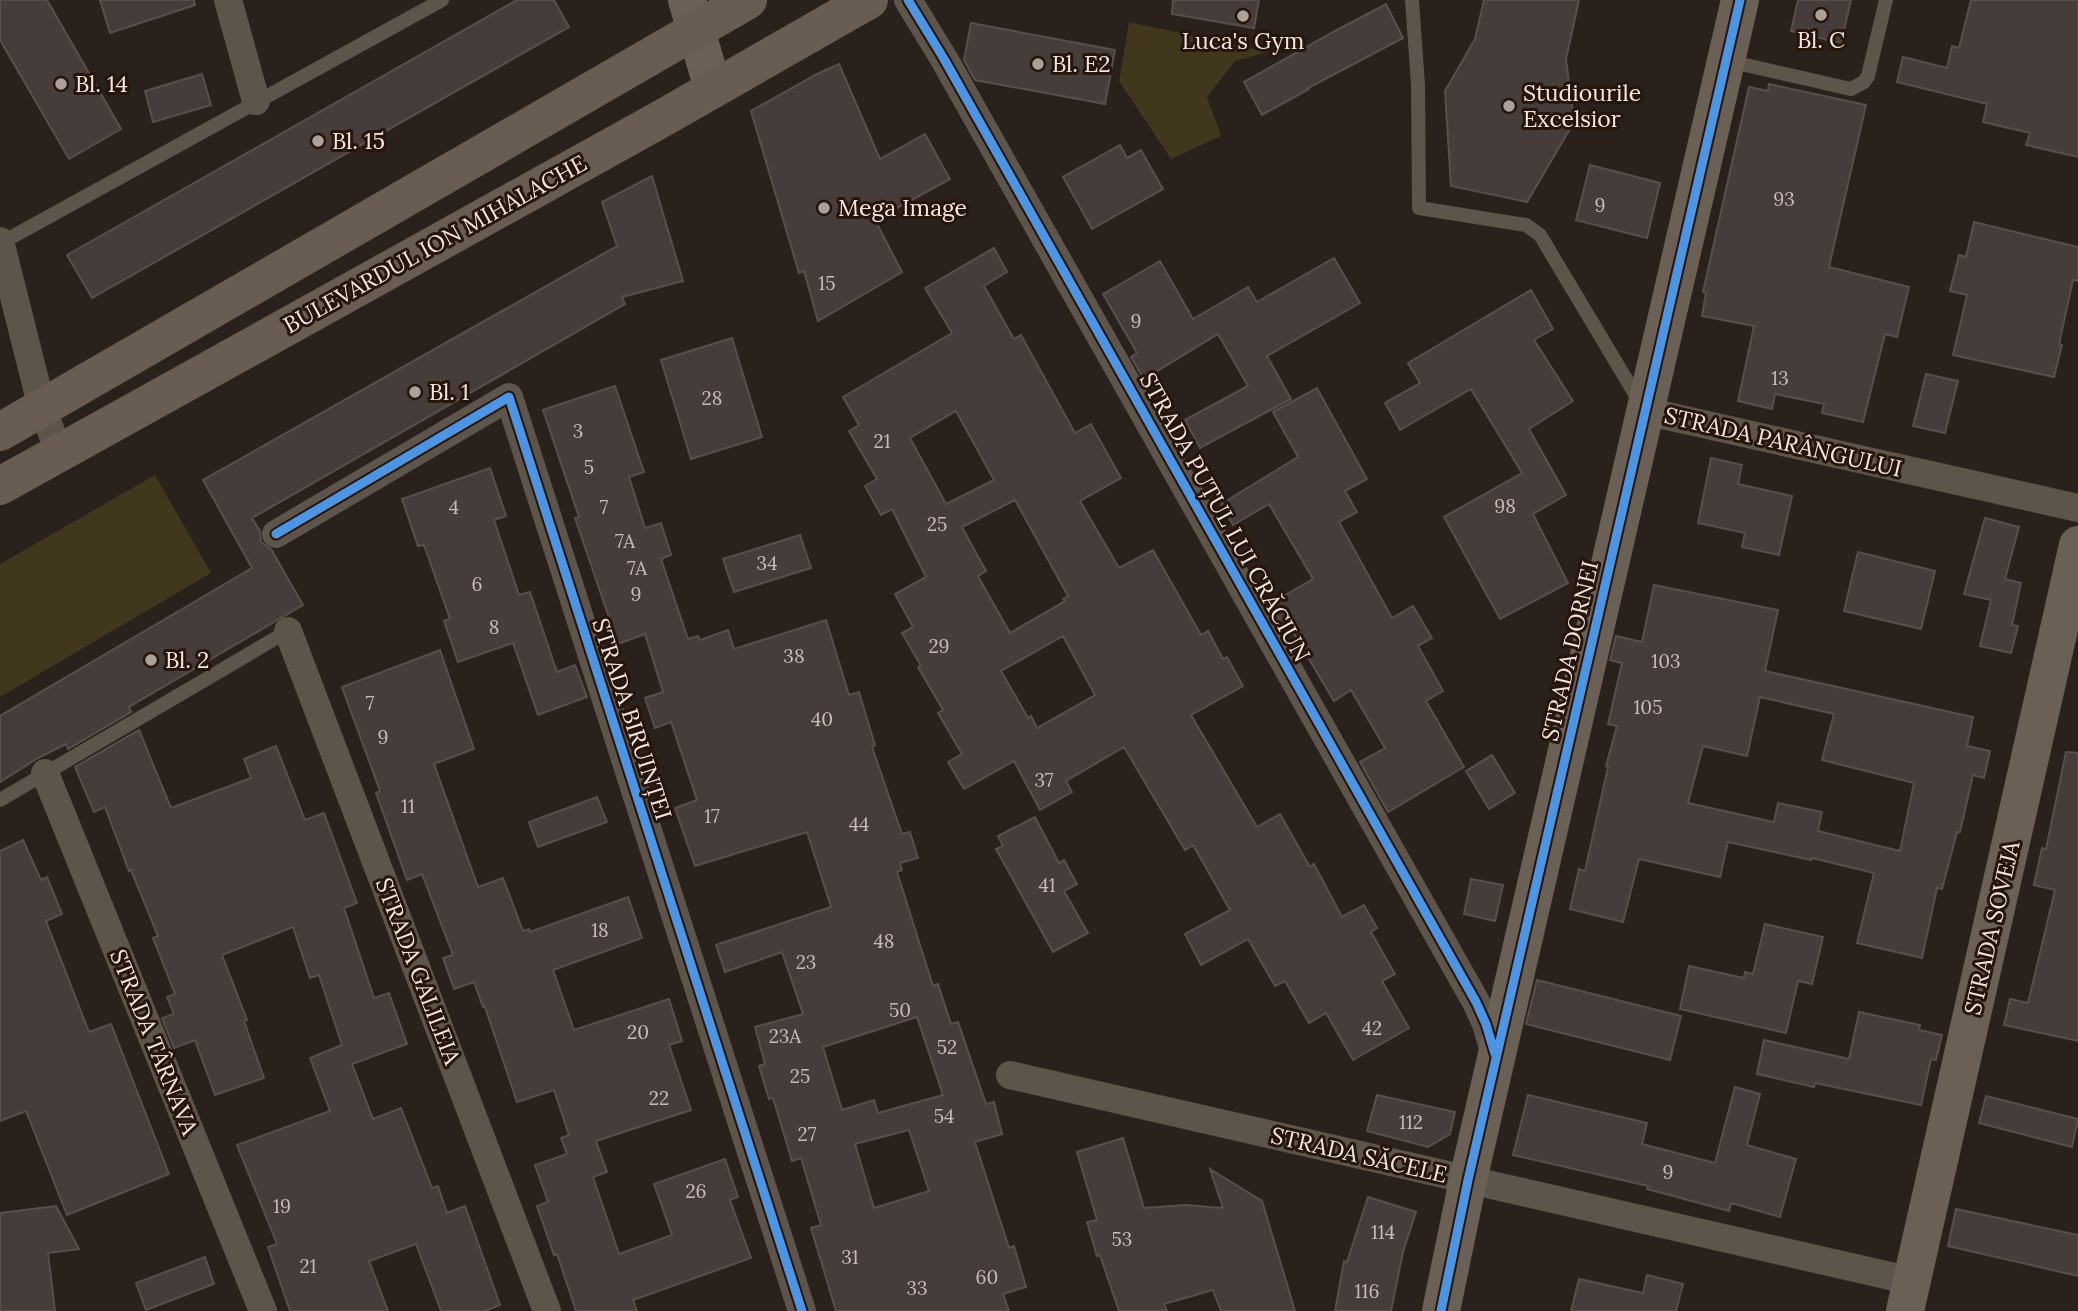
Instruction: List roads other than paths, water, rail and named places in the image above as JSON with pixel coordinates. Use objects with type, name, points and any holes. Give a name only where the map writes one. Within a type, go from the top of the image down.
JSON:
[{"type":"main road","points":[[0,432],[692,15],[748,0]]},
{"type":"main road","name":"BULEVARDUL ION MIHALACHE","points":[[0,486],[661,119],[869,0]]},
{"type":"street","points":[[228,0],[256,101]]},
{"type":"street","name":"STRADA PUȚUL LUI CRĂCIUN","points":[[908,0],[944,59],[1476,1002],[1486,1024],[1496,1060]]},
{"type":"street","name":"STRADA DORNEI","points":[[1441,1311],[1468,1180],[1740,0]]},
{"type":"street","points":[[692,15],[713,88]]},
{"type":"street","points":[[0,242],[42,408],[60,454]]},
{"type":"street","name":"STRADA BIRUINȚEI","points":[[276,534],[509,397],[802,1311]]},
{"type":"street","name":"STRADA PARÂNGULUI","points":[[1645,411],[2078,508]]},
{"type":"street","name":"STRADA SOVEJA","points":[[1909,1296],[2078,545]]},
{"type":"street","name":"STRADA GALILEIA","points":[[288,631],[547,1311]]},
{"type":"street","name":"STRADA TÂRNAVA","points":[[45,773],[263,1311]]},
{"type":"street","name":"STRADA SĂCELE","points":[[1010,1075],[1468,1180],[1909,1296]]},
{"type":"lane","points":[[0,242],[442,0]]},
{"type":"lane","name":"STRADA PARÂNGULUI","points":[[1412,0],[1418,85],[1419,208],[1526,225],[1534,229],[1545,242],[1645,411]]},
{"type":"lane","points":[[1726,61],[1851,89],[1858,87],[1868,76],[1886,0]]},
{"type":"lane","points":[[0,800],[288,631]]},
{"type":"place","name":"Bl. C","points":[[1821,15]]},
{"type":"place","name":"Luca's Gym","points":[[1243,16]]},
{"type":"place","name":"Bl. E2","points":[[1038,64]]},
{"type":"place","name":"Bl. 14","points":[[61,84]]},
{"type":"place","name":"Studiourile Excelsior","points":[[1509,106]]},
{"type":"place","name":"Bl. 15","points":[[318,141]]},
{"type":"place","name":"Mega Image","points":[[824,208]]},
{"type":"place","name":"Bl. 1","points":[[415,392]]},
{"type":"place","name":"Bl. 2","points":[[151,660]]}]
